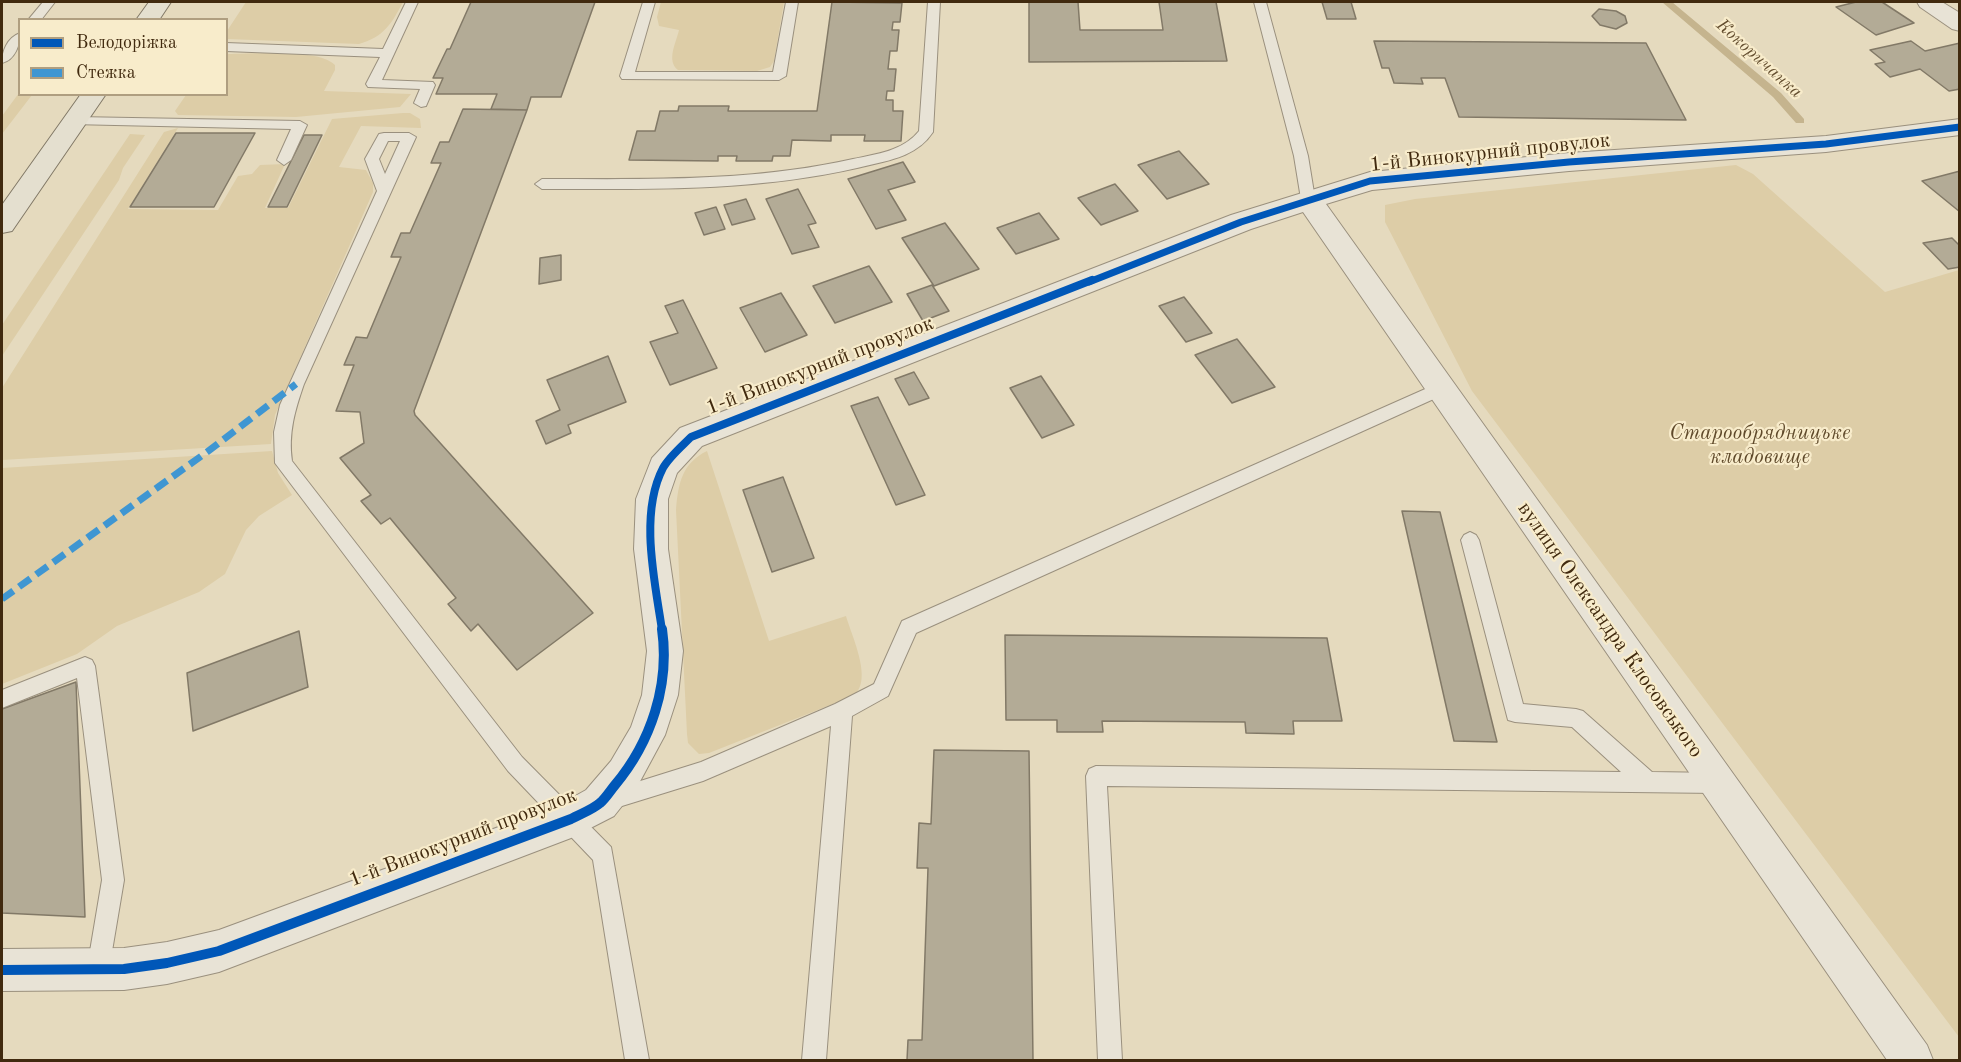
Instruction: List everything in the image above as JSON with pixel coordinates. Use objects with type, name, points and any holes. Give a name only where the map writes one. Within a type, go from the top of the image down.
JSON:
[{"type":"main road","points":[[148,18],[160,2]]},
{"type":"main road","points":[[2,224],[93,96]]},
{"type":"street","points":[[1928,2],[1959,24]]},
{"type":"street","name":"1-й Винокурний провулок","points":[[7,977],[124,969],[167,963],[219,951],[585,811],[624,774],[647,735],[660,695],[665,651],[651,549],[652,499],[663,467],[691,437],[1241,222],[1370,181],[1569,162],[1826,144],[1957,130]]},
{"type":"street","name":"вулиця Олександра Клосовського","points":[[1308,199],[1912,1060]]},
{"type":"lane","points":[[36,18],[49,2]]},
{"type":"lane","points":[[412,2],[373,84],[428,86],[421,103]]},
{"type":"lane","points":[[649,2],[627,76],[779,76],[792,2]]},
{"type":"lane","points":[[542,184],[702,183],[782,178],[815,173],[877,158],[917,145],[926,132],[934,2]]},
{"type":"lane","points":[[1260,2],[1301,156],[1308,199]]},
{"type":"lane","points":[[2,59],[18,39]]},
{"type":"lane","points":[[228,47],[386,53]]},
{"type":"lane","points":[[76,121],[300,125],[284,160]]},
{"type":"lane","points":[[384,191],[292,394],[282,423],[280,442],[284,463],[515,764],[545,797],[585,811],[703,771],[842,711],[881,690],[909,627],[1441,388]]},
{"type":"lane","points":[[1470,540],[1515,713],[1576,718],[1648,783]]},
{"type":"lane","points":[[2,699],[85,666],[113,880],[98,969]]},
{"type":"lane","points":[[814,1060],[842,711]]},
{"type":"lane","points":[[1110,1060],[1096,776],[1718,783]]},
{"type":"lane","points":[[585,811],[603,855],[637,1060]]},
{"type":"green space","points":[[246,2],[403,2],[381,33],[359,44],[228,39],[228,29]]},
{"type":"green space","points":[[661,2],[784,2],[774,61],[770,67],[757,71],[678,70],[674,66],[672,57],[679,30],[659,26],[657,17]]},
{"type":"green space","points":[[284,53],[315,56],[335,65],[335,70],[324,91],[411,94],[400,107],[296,117],[178,115],[175,111],[185,96],[228,96],[228,54]]},
{"type":"green space","points":[[18,94],[31,96],[2,134],[2,116]]},
{"type":"green space","points":[[410,113],[420,119],[421,128],[361,126],[339,167],[366,170],[373,183],[373,192],[275,415],[271,444],[2,460],[2,388],[164,132],[178,128],[128,209],[218,210],[238,176],[252,174],[260,165],[285,164],[265,208],[288,208],[332,119]]},
{"type":"green space","points":[[130,134],[145,135],[123,168],[119,180],[2,356],[2,325]]},
{"type":"green space","name":"Старообрядницьке кладовище","points":[[1736,165],[1753,174],[1885,292],[1959,270],[1959,1037],[1472,391],[1385,222],[1385,205],[1415,199]]},
{"type":"green space","points":[[272,451],[278,473],[292,495],[259,516],[246,530],[225,574],[199,592],[117,626],[77,654],[2,684],[2,468]]},
{"type":"green space","points":[[707,451],[769,641],[846,616],[860,658],[862,680],[853,696],[709,753],[699,754],[688,743],[687,734],[676,510],[683,475],[692,462]]},
{"type":"building","points":[[471,2],[595,2],[561,97],[531,97],[527,110],[491,109],[497,94],[436,94],[443,78],[433,78],[447,49],[450,49]]},
{"type":"building","points":[[832,2],[902,3],[900,22],[893,22],[892,30],[899,30],[897,51],[890,51],[888,69],[896,69],[894,91],[887,91],[886,100],[893,100],[893,111],[903,111],[901,141],[864,141],[865,135],[831,135],[831,141],[792,140],[790,156],[773,156],[772,161],[736,161],[737,156],[718,156],[718,161],[629,160],[637,131],[655,131],[660,111],[678,111],[679,106],[729,106],[728,111],[817,111]]},
{"type":"building","points":[[1029,2],[1078,2],[1080,30],[1163,30],[1159,2],[1216,2],[1227,61],[1029,62]]},
{"type":"building","points":[[1322,2],[1351,2],[1356,19],[1327,19]]},
{"type":"building","points":[[1856,2],[1882,2],[1914,23],[1876,35],[1836,7]]},
{"type":"building","points":[[1599,9],[1616,11],[1625,16],[1627,23],[1616,29],[1600,25],[1592,16]]},
{"type":"building","points":[[1374,41],[1646,43],[1686,120],[1459,117],[1445,78],[1421,78],[1423,84],[1394,83],[1389,68],[1382,68]]},
{"type":"building","points":[[1911,41],[1925,51],[1960,43],[1960,89],[1949,91],[1920,69],[1890,77],[1875,64],[1885,62],[1870,50]]},
{"type":"building","points":[[463,109],[527,110],[414,411],[415,415],[593,613],[517,670],[478,624],[471,631],[448,604],[456,598],[390,518],[381,524],[361,501],[371,495],[340,458],[364,443],[360,412],[336,411],[354,365],[344,365],[356,337],[367,338],[401,257],[391,257],[401,233],[410,233],[441,163],[431,163],[440,142],[449,142]]},
{"type":"building","points":[[176,133],[255,133],[214,207],[130,207]]},
{"type":"building","points":[[304,135],[322,135],[287,207],[268,207]]},
{"type":"building","points":[[1179,151],[1209,184],[1167,199],[1138,165]]},
{"type":"building","points":[[903,162],[915,182],[888,190],[906,220],[876,229],[848,179]]},
{"type":"building","points":[[1960,171],[1960,212],[1922,181]]},
{"type":"building","points":[[1115,184],[1138,211],[1101,225],[1078,198]]},
{"type":"building","points":[[798,189],[816,223],[808,225],[819,247],[792,254],[766,199]]},
{"type":"building","points":[[746,199],[755,219],[732,225],[724,205]]},
{"type":"building","points":[[716,207],[725,229],[704,235],[695,213]]},
{"type":"building","points":[[1039,213],[1059,239],[1016,254],[997,228]]},
{"type":"building","points":[[945,223],[979,269],[934,286],[902,238]]},
{"type":"building","points":[[1952,238],[1960,246],[1960,267],[1948,269],[1923,243]]},
{"type":"building","points":[[561,255],[561,280],[539,284],[540,258]]},
{"type":"building","points":[[869,266],[892,302],[835,323],[813,286]]},
{"type":"building","points":[[932,285],[949,311],[923,321],[907,294]]},
{"type":"building","points":[[781,293],[807,335],[765,352],[740,308]]},
{"type":"building","points":[[1184,297],[1212,333],[1186,342],[1159,306]]},
{"type":"building","points":[[683,300],[717,368],[670,385],[650,342],[678,333],[665,306]]},
{"type":"building","points":[[1237,339],[1275,387],[1232,403],[1195,355]]},
{"type":"building","points":[[608,356],[626,402],[568,425],[571,433],[546,444],[536,421],[560,410],[547,380]]},
{"type":"building","points":[[914,372],[929,398],[909,405],[895,379]]},
{"type":"building","points":[[1041,376],[1074,425],[1042,438],[1010,388]]},
{"type":"building","points":[[878,397],[925,495],[896,505],[851,406]]},
{"type":"building","points":[[783,477],[814,558],[772,572],[743,490]]},
{"type":"building","points":[[1402,511],[1440,512],[1497,742],[1454,741]]},
{"type":"building","points":[[299,631],[308,687],[193,731],[187,673]]},
{"type":"building","points":[[1005,635],[1327,638],[1342,721],[1293,721],[1294,734],[1246,733],[1245,722],[1102,721],[1103,732],[1057,732],[1057,720],[1006,720]]},
{"type":"building","points":[[76,682],[85,917],[2,913],[2,709]]},
{"type":"building","points":[[934,750],[1029,751],[1033,1060],[907,1060],[908,1040],[922,1040],[928,868],[917,868],[919,823],[931,824]]},
{"type":"waterway","name":"Кокоричанка","points":[[1667,2],[1777,95],[1800,121]]},
{"type":"marked path","points":[[2,599],[207,452],[296,384]]},
{"type":"cycle path","points":[[2,970],[124,969],[167,963],[219,951],[571,819],[600,803],[624,774],[647,735],[660,695],[665,651],[651,549],[652,499],[663,467],[691,437],[1241,222],[1370,181],[1569,162],[1826,144],[1960,127]]}]
